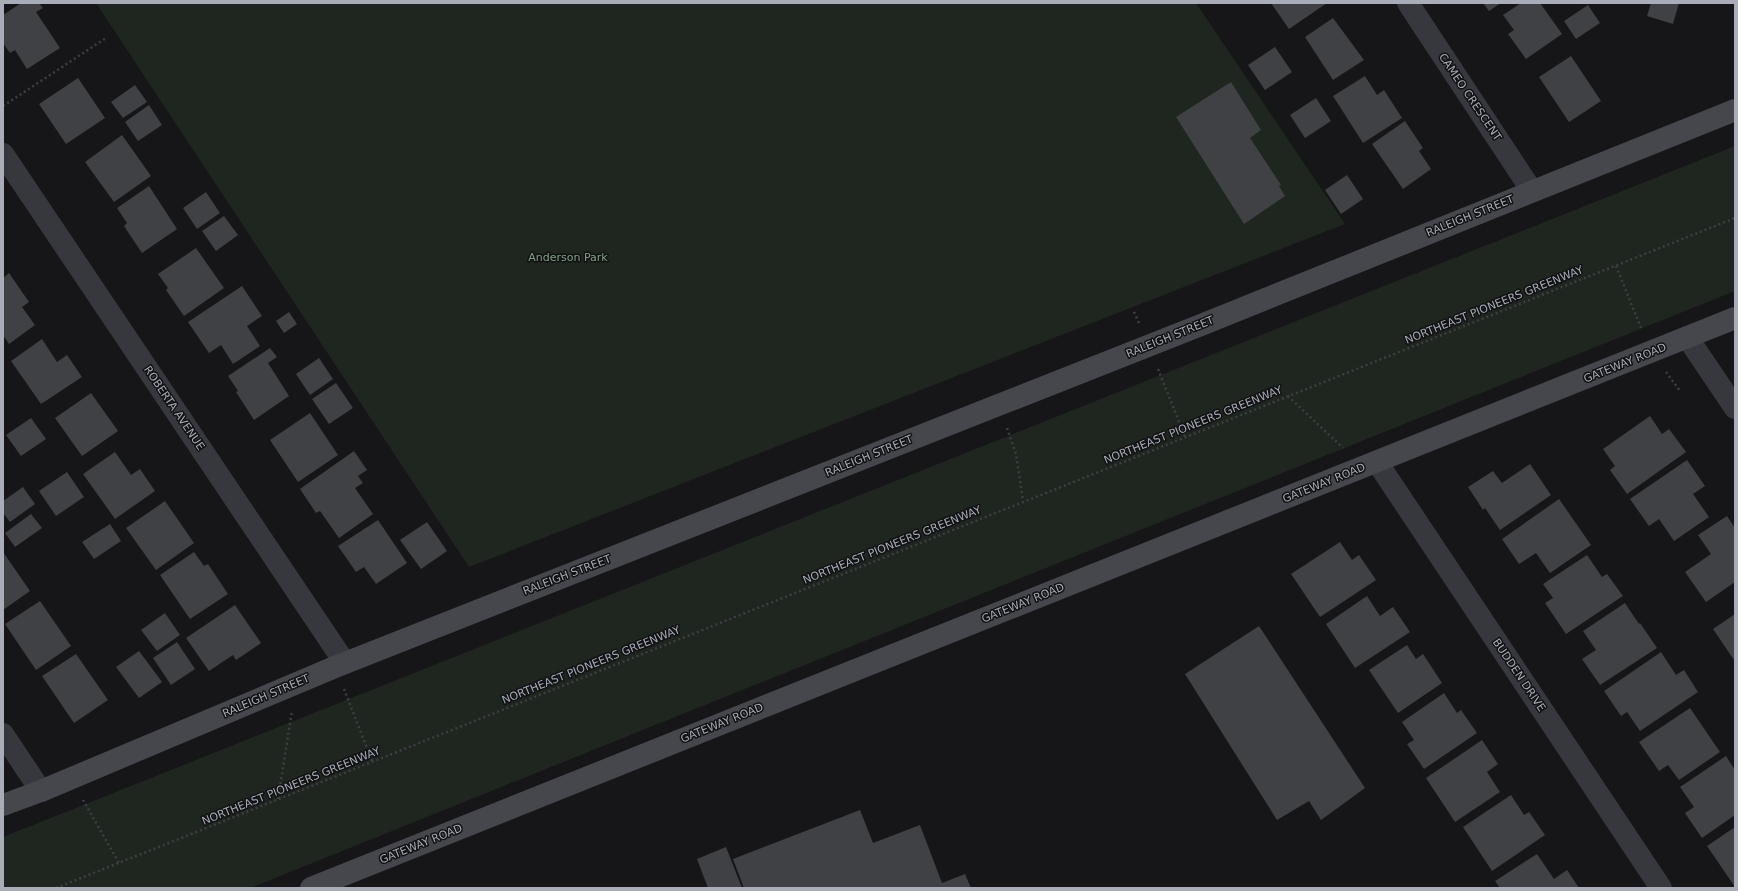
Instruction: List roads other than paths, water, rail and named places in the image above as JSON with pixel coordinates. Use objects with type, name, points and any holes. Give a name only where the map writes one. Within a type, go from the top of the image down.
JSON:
[{"type":"street","name":"CAMEO CRESCENT","points":[[1408,3],[1532,191]]},
{"type":"street","name":"RALEIGH STREET","points":[[3,805],[41,791],[340,665],[1148,346],[1735,110]]},
{"type":"street","name":"ROBERTA AVENUE","points":[[3,154],[340,665]]},
{"type":"street","name":"GATEWAY ROAD","points":[[311,888],[1735,318]]},
{"type":"street","points":[[1687,338],[1735,408]]},
{"type":"street","name":"BUDDEN DRIVE","points":[[1370,464],[1661,888]]},
{"type":"street","points":[[3,734],[41,791]]},
{"type":"park label","name":"Anderson Park","points":[[568,257]]}]
